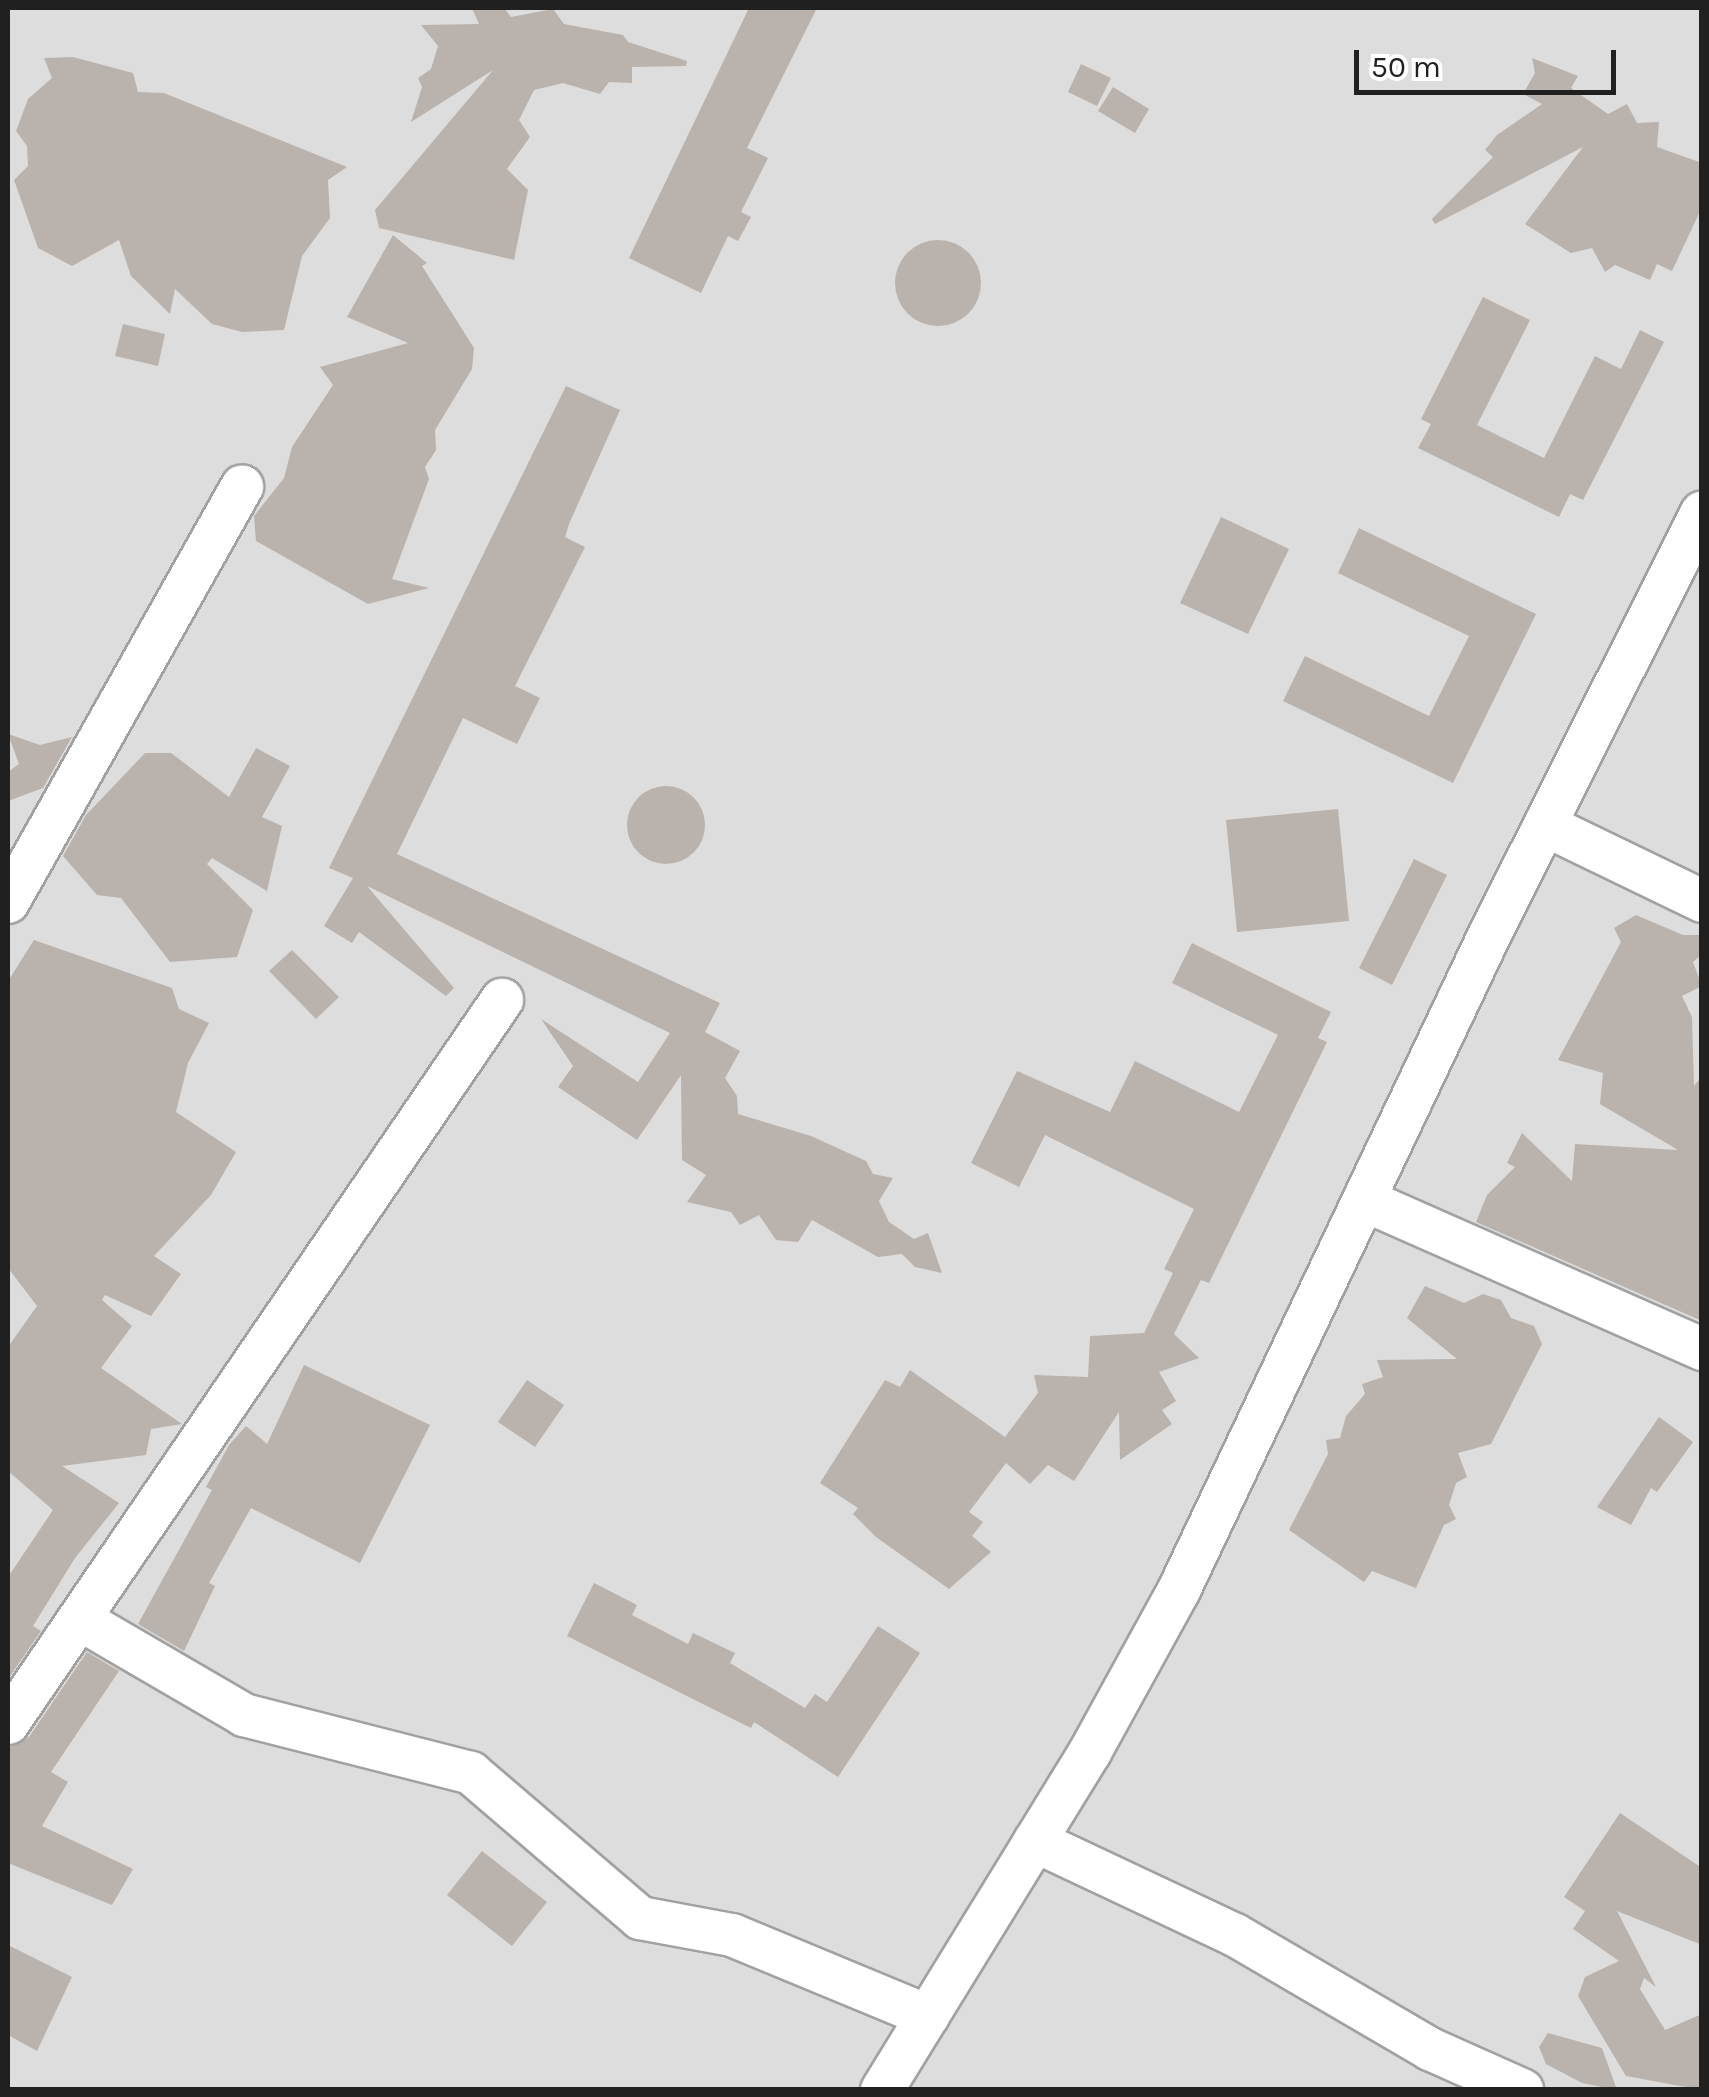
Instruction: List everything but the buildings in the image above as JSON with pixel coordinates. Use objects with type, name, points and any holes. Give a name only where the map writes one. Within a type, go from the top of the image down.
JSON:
[{"type":"street","points":[[8,902],[242,486]]},
{"type":"street","points":[[882,2090],[1035,1841],[1178,1590],[1546,825],[1702,513]]},
{"type":"street","points":[[1546,825],[1702,900]]},
{"type":"street","points":[[8,1723],[502,1000]]},
{"type":"street","points":[[1364,1200],[1702,1349]]},
{"type":"street","points":[[81,1620],[244,1715],[471,1774],[640,1918],[732,1935],[928,2016]]},
{"type":"street","points":[[1035,1841],[1235,1935],[1430,2049],[1522,2090]]},
{"type":"shaded area","points":[[8,8],[1701,8],[1701,2089],[8,2089]]}]
